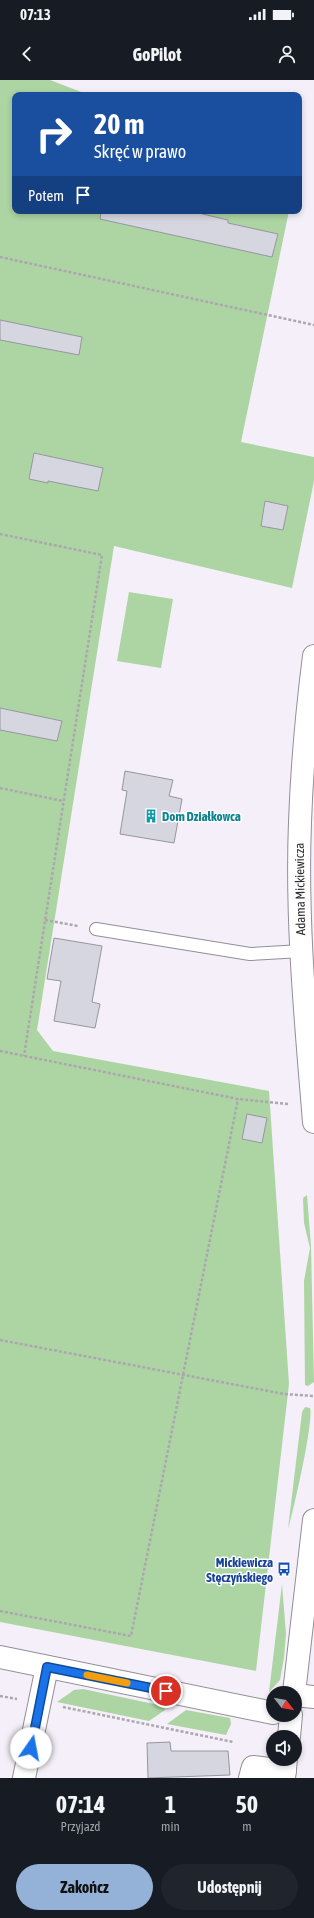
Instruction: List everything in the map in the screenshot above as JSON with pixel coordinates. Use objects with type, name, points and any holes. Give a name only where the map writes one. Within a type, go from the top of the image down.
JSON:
[{"type":"street","name":"Adama Mickiewicza","points":[[313,1113],[302,952],[300,823],[306,724],[314,656]]},
{"type":"street","points":[[295,1686],[314,1520]]},
{"type":"street","points":[[0,1657],[266,1715]]},
{"type":"street","points":[[24,1778],[47,1667]]},
{"type":"street","points":[[302,1696],[314,1698]]},
{"type":"street","points":[[250,1778],[253,1767],[285,1769]]},
{"type":"lane","points":[[96,929],[250,954],[302,952]]},
{"type":"path","points":[[0,257],[314,325]]},
{"type":"path","points":[[0,534],[102,555],[24,1056]]},
{"type":"path","points":[[0,788],[63,801]]},
{"type":"path","points":[[45,920],[96,929]]},
{"type":"path","points":[[0,1051],[238,1099],[264,1102],[313,1113]]},
{"type":"path","points":[[0,1611],[131,1636],[238,1099]]},
{"type":"path","points":[[0,1340],[284,1394],[314,1396]]},
{"type":"path","points":[[0,1696],[40,1702],[233,1742]]},
{"type":"green space","points":[[0,80],[50,80],[81,92],[12,92],[12,214],[288,214],[241,442],[314,457],[314,481],[292,588],[114,546],[37,1030],[53,1051],[269,1091],[289,1384],[256,1671],[0,1622]]},
{"type":"green space","points":[[129,592],[173,599],[161,668],[117,661]]},
{"type":"green space","points":[[307,1195],[311,1246],[314,1382],[308,1386],[305,1385],[304,1281],[310,1248],[304,1223],[303,1198]]},
{"type":"green space","points":[[305,1407],[310,1408],[309,1430],[288,1529],[302,1412]]},
{"type":"green space","points":[[282,1584],[286,1634],[284,1658],[280,1680],[274,1686],[270,1686]]},
{"type":"green space","points":[[83,1689],[163,1706],[165,1710],[149,1721],[57,1702],[74,1690]]},
{"type":"green space","points":[[186,1710],[230,1718],[231,1724],[226,1735],[167,1724]]},
{"type":"building","points":[[101,214],[203,214],[228,220],[228,223],[278,234],[272,257],[100,219]]},
{"type":"building","points":[[0,320],[82,337],[79,355],[0,340]]},
{"type":"building","points":[[34,453],[103,468],[98,491],[48,481],[48,483],[29,479]]},
{"type":"building","points":[[265,501],[288,506],[283,530],[261,526]]},
{"type":"building","points":[[0,708],[62,721],[57,741],[0,730]]},
{"type":"building","name":"Dom Działkowca","points":[[125,771],[173,780],[169,796],[182,799],[174,843],[120,834],[127,791],[122,790]]},
{"type":"building","points":[[54,938],[102,946],[92,1002],[100,1004],[95,1028],[54,1021],[61,981],[47,979]]},
{"type":"building","points":[[247,1114],[267,1118],[262,1143],[242,1139]]},
{"type":"building","points":[[170,1742],[171,1751],[228,1751],[230,1775],[148,1778],[147,1743]]},
{"type":"slow traffic","points":[[87,1675],[127,1683]]},
{"type":"place","name":"Dom Działkowca","points":[[151,816]]},
{"type":"place","name":"Mickiewicza Stęczyńskiego","points":[[284,1569]]},
{"type":"route","points":[[31,1748],[47,1667],[166,1691]]}]
